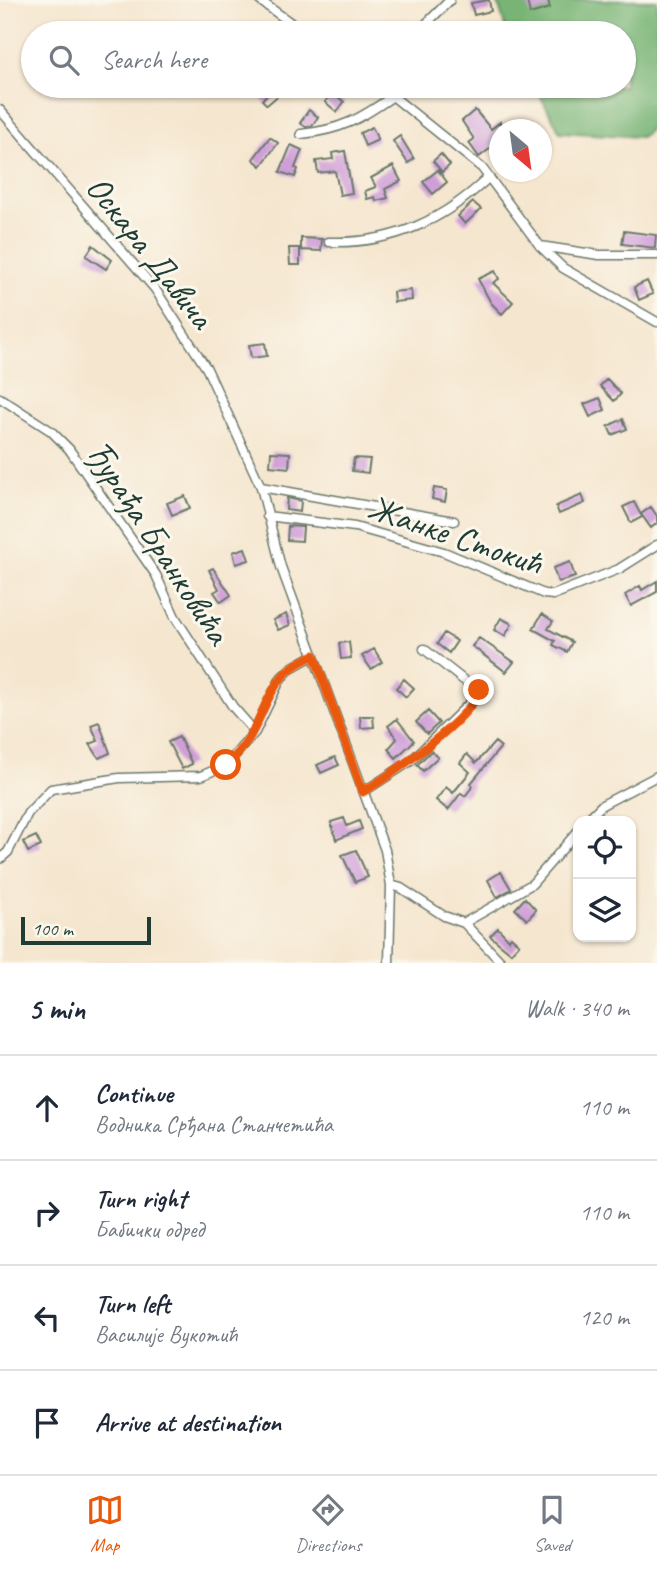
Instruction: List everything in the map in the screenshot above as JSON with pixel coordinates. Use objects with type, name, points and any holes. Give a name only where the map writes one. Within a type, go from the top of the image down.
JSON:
[{"type":"street","points":[[259,0],[288,21]]},
{"type":"street","points":[[429,21],[450,0]]},
{"type":"street","points":[[301,134],[332,131],[360,119],[390,98]]},
{"type":"street","points":[[329,242],[351,243],[392,237],[426,224],[455,207],[489,177],[395,98]]},
{"type":"street","name":"Оскара Давича","points":[[0,110],[155,289],[207,369],[261,487],[281,567],[385,850],[391,885],[389,963]]},
{"type":"street","points":[[493,182],[540,246],[563,268],[657,321]]},
{"type":"street","points":[[540,246],[599,255],[657,255]]},
{"type":"street","name":"Ђурађа Бранковића","points":[[0,398],[51,431],[69,449],[156,575],[175,617],[226,696],[254,732]]},
{"type":"street","points":[[261,487],[454,521]]},
{"type":"street","name":"Жанке Стокић","points":[[267,516],[355,527],[444,552],[544,594],[553,595],[619,569],[657,545]]},
{"type":"street","points":[[363,792],[411,761],[480,693],[424,649]]},
{"type":"street","points":[[0,859],[8,852],[29,813],[51,789],[119,778],[201,776],[226,765],[254,732],[281,678],[291,668],[314,655]]},
{"type":"street","points":[[591,816],[602,805],[657,775]]},
{"type":"street","points":[[464,923],[532,884],[573,837]]},
{"type":"street","points":[[391,885],[406,891],[444,916],[464,923],[502,963]]},
{"type":"green space","points":[[497,0],[657,0],[657,123],[641,137],[560,132],[542,98],[636,98],[636,21],[503,21]]},
{"type":"building","points":[[489,0],[491,11],[474,15],[471,3]]},
{"type":"building","points":[[548,0],[550,8],[530,14],[527,1]]},
{"type":"building","points":[[264,98],[275,98],[267,105],[262,100]]},
{"type":"building","points":[[329,98],[339,98],[344,102],[337,112],[325,102]]},
{"type":"building","points":[[309,110],[318,117],[312,126],[306,127],[300,123]]},
{"type":"building","points":[[475,110],[489,127],[489,149],[479,157],[469,143],[474,139],[462,121]]},
{"type":"building","points":[[372,127],[378,140],[365,146],[360,133]]},
{"type":"building","points":[[400,136],[414,159],[408,163],[393,141]]},
{"type":"building","points":[[270,137],[278,143],[261,166],[253,159]]},
{"type":"building","points":[[291,145],[302,150],[295,168],[298,169],[295,177],[280,172]]},
{"type":"building","points":[[345,151],[352,193],[340,195],[335,171],[318,173],[316,161],[333,159],[332,153]]},
{"type":"building","points":[[441,154],[450,165],[442,172],[433,161]]},
{"type":"building","points":[[393,166],[401,181],[385,189],[388,198],[376,201],[375,197],[367,199],[365,191],[376,187],[371,178]]},
{"type":"building","points":[[438,170],[447,182],[433,194],[423,182]]},
{"type":"building","points":[[473,202],[481,209],[465,224],[458,216]]},
{"type":"building","points":[[624,231],[656,235],[655,248],[622,244]]},
{"type":"building","points":[[301,238],[322,239],[321,251],[301,250]]},
{"type":"building","points":[[93,245],[112,260],[106,269],[86,256]]},
{"type":"building","points":[[289,248],[300,248],[300,265],[290,265]]},
{"type":"building","points":[[495,271],[499,279],[493,283],[513,302],[502,314],[491,303],[478,279]]},
{"type":"building","points":[[647,281],[653,294],[639,300],[634,287]]},
{"type":"building","points":[[411,290],[412,300],[394,302],[393,292]]},
{"type":"building","points":[[265,343],[267,356],[251,358],[249,345]]},
{"type":"building","points":[[607,379],[621,394],[614,401],[600,386]]},
{"type":"building","points":[[600,398],[605,410],[590,417],[584,404]]},
{"type":"building","points":[[623,419],[627,429],[612,435],[608,426]]},
{"type":"building","points":[[271,452],[290,453],[289,468],[270,466]]},
{"type":"building","points":[[354,458],[370,459],[368,473],[352,471]]},
{"type":"building","points":[[434,488],[447,490],[445,502],[432,499]]},
{"type":"building","points":[[582,495],[585,503],[559,514],[556,506]]},
{"type":"building","points":[[185,496],[190,508],[172,515],[167,503]]},
{"type":"building","points":[[287,498],[301,501],[300,512],[286,510]]},
{"type":"building","points":[[634,502],[642,517],[631,523],[623,507]]},
{"type":"building","points":[[651,507],[657,516],[657,523],[651,528],[641,514]]},
{"type":"building","points":[[288,526],[303,527],[302,541],[287,540]]},
{"type":"building","points":[[245,548],[249,560],[236,564],[233,552]]},
{"type":"building","points":[[570,562],[575,577],[558,582],[553,568]]},
{"type":"building","points":[[213,568],[231,595],[221,602],[214,592],[219,589],[209,570]]},
{"type":"building","points":[[657,581],[657,592],[631,606],[625,595],[640,586],[642,590]]},
{"type":"building","points":[[286,614],[290,625],[278,630],[273,620]]},
{"type":"building","points":[[542,614],[553,621],[548,629],[572,642],[567,652],[553,645],[555,641],[533,629]]},
{"type":"building","points":[[501,618],[512,624],[505,636],[494,630]]},
{"type":"building","points":[[444,633],[457,641],[449,653],[437,644]]},
{"type":"building","points":[[479,638],[514,662],[506,672],[472,646]]},
{"type":"building","points":[[349,642],[351,658],[341,659],[339,643]]},
{"type":"building","points":[[374,649],[382,662],[371,669],[362,656]]},
{"type":"building","points":[[404,679],[414,688],[406,697],[396,688]]},
{"type":"building","points":[[428,711],[439,723],[427,734],[416,722]]},
{"type":"building","points":[[360,716],[373,716],[374,727],[361,728]]},
{"type":"building","points":[[397,719],[414,741],[396,758],[388,749],[397,739],[388,726]]},
{"type":"building","points":[[99,722],[110,753],[99,758],[90,744],[98,741],[91,725]]},
{"type":"building","points":[[179,737],[192,764],[182,769],[168,742]]},
{"type":"building","points":[[495,742],[501,747],[471,783],[473,786],[465,796],[461,793],[448,810],[436,800],[446,787],[453,793],[470,772],[460,763],[467,754],[476,763]]},
{"type":"building","points":[[431,751],[438,757],[423,771],[417,765]]},
{"type":"building","points":[[335,757],[339,765],[321,773],[317,765]]},
{"type":"building","points":[[344,818],[347,826],[359,821],[362,829],[336,840],[331,822]]},
{"type":"building","points":[[36,836],[41,846],[28,852],[23,842]]},
{"type":"building","points":[[356,850],[368,877],[355,882],[342,855]]},
{"type":"building","points":[[501,872],[511,889],[497,897],[488,880]]},
{"type":"building","points":[[525,898],[536,910],[527,920],[515,909]]},
{"type":"building","points":[[498,928],[509,940],[511,937],[519,944],[511,953],[490,936]]},
{"type":"route","points":[[226,765],[254,732],[281,678],[291,668],[314,655],[363,792],[411,761],[456,719],[480,693],[479,690]]}]
